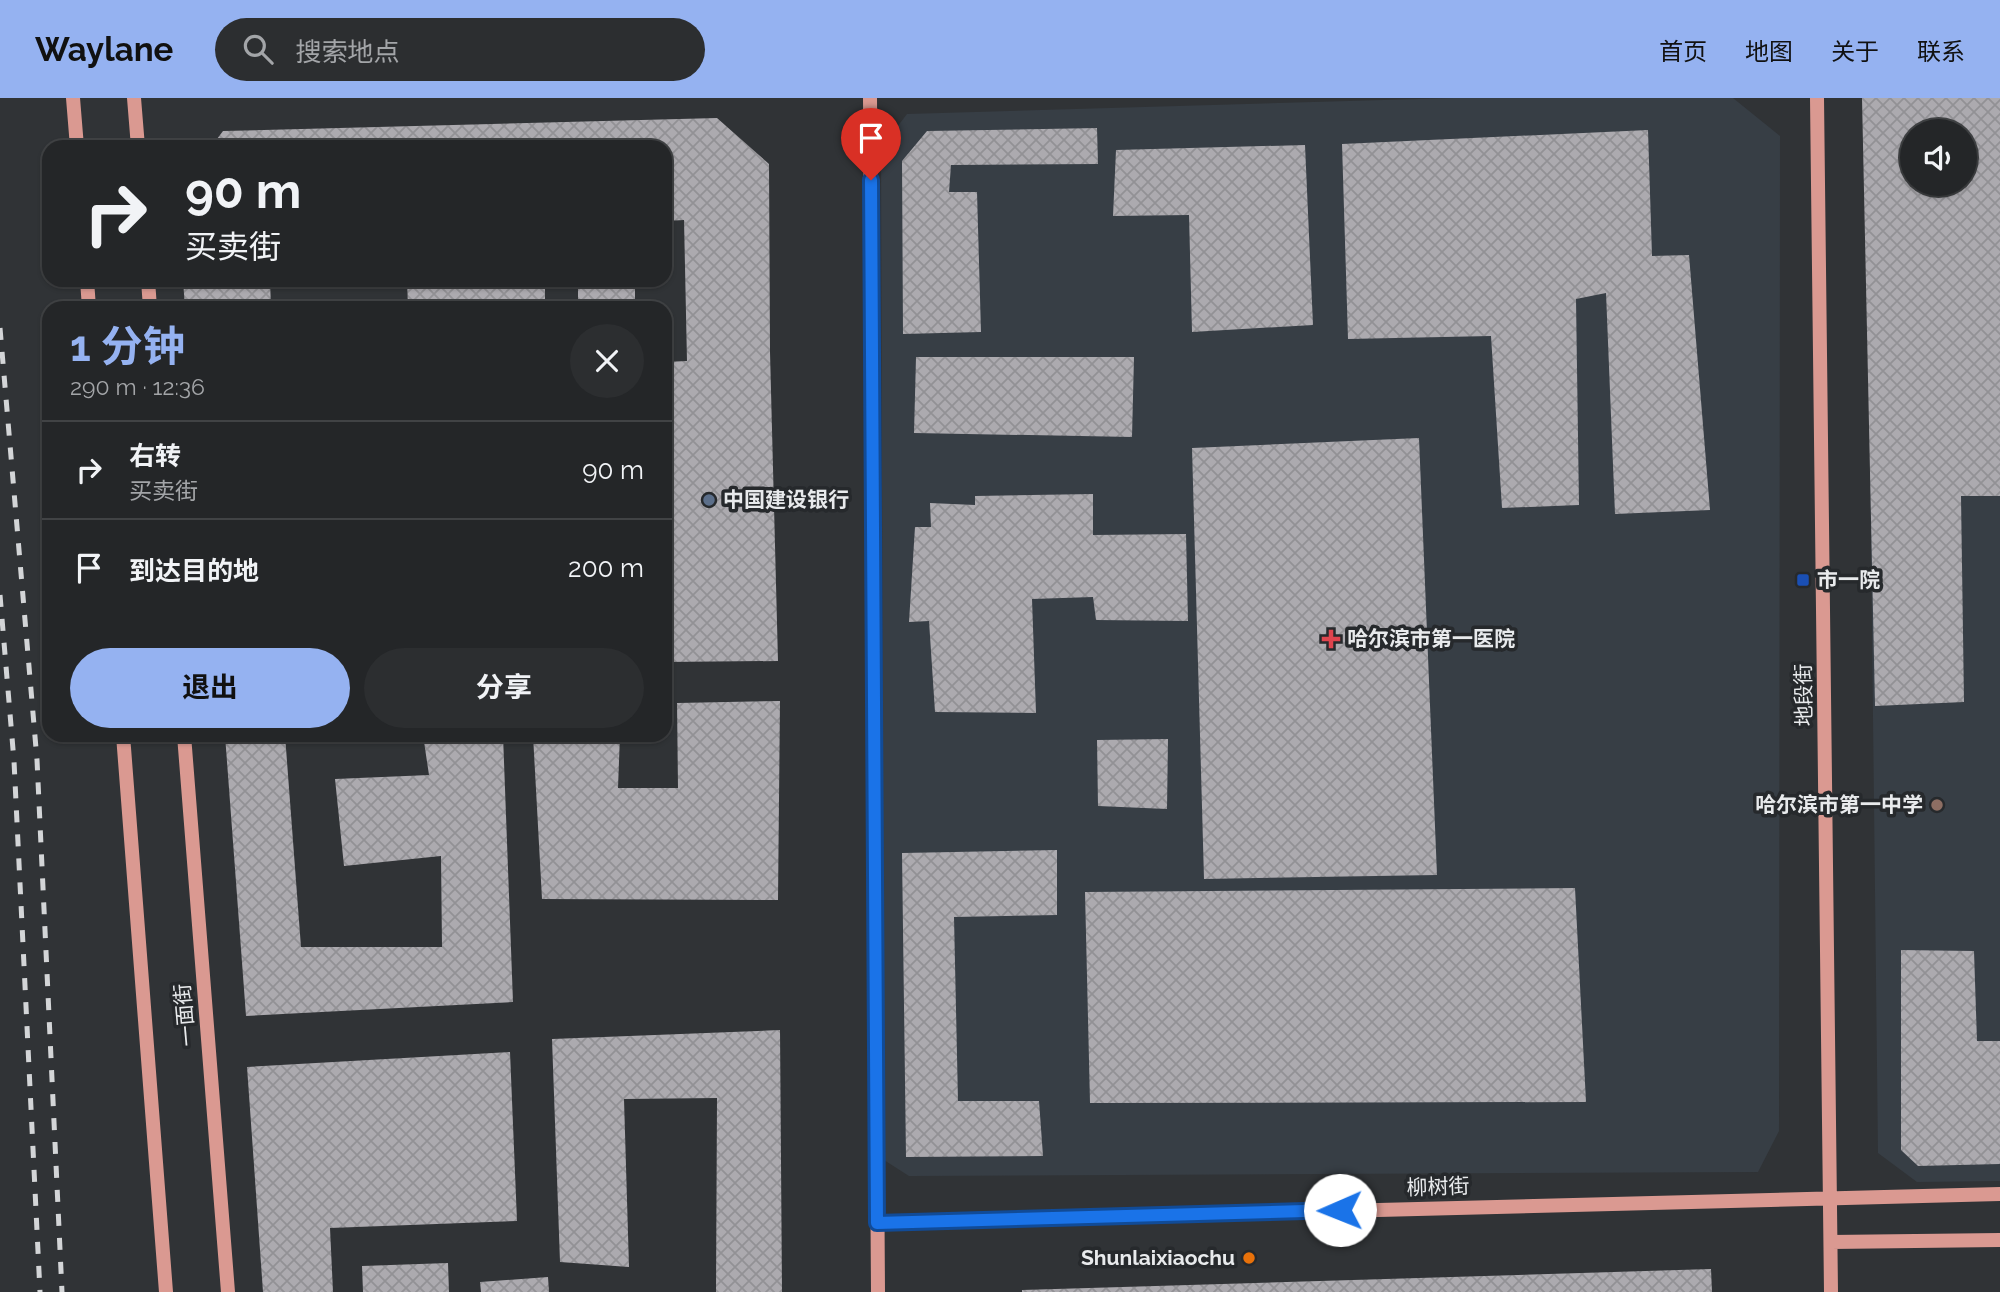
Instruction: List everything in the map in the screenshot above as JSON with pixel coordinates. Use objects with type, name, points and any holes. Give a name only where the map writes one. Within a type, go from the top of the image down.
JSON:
[{"type":"main road","points":[[73,98],[76,140]]},
{"type":"main road","points":[[134,98],[137,140]]},
{"type":"main road","points":[[870,98],[878,1292]]},
{"type":"main road","name":"地段街","points":[[1817,98],[1832,1292]]},
{"type":"main road","name":"一面街","points":[[123,742],[166,1292]]},
{"type":"main road","name":"一面街","points":[[185,742],[228,1292]]},
{"type":"main road","name":"柳树街","points":[[877,1223],[2000,1194]]},
{"type":"main road","points":[[1831,1242],[2000,1240]]},
{"type":"shaded area","name":"哈尔滨市第一医院","points":[[1453,98],[1733,98],[1780,136],[1779,1131],[1758,1172],[909,1176],[884,1160],[881,148],[907,114]]},
{"type":"shaded area","name":"哈尔滨市第一中学","points":[[1870,456],[2000,456],[2000,1181],[1917,1182],[1878,1153]]},
{"type":"building","points":[[1862,98],[2000,98],[2000,496],[1961,496],[1964,702],[1875,706]]},
{"type":"building","points":[[717,118],[769,164],[770,352],[778,661],[672,662],[672,362],[687,361],[684,220],[672,221],[672,140],[216,140],[223,131]]},
{"type":"building","points":[[1097,128],[1098,164],[951,165],[949,192],[977,192],[981,332],[903,334],[902,161],[927,131]]},
{"type":"building","points":[[1648,130],[1652,256],[1689,255],[1710,510],[1615,514],[1606,293],[1576,299],[1579,505],[1502,508],[1491,336],[1348,339],[1342,144]]},
{"type":"building","points":[[1305,145],[1313,325],[1192,332],[1189,215],[1113,216],[1116,150]]},
{"type":"building","points":[[184,287],[270,287],[271,301],[184,301]]},
{"type":"building","points":[[407,287],[545,287],[545,301],[408,301]]},
{"type":"building","points":[[578,287],[635,287],[635,301],[578,301]]},
{"type":"building","points":[[916,357],[1134,357],[1132,437],[914,433]]},
{"type":"building","points":[[1419,438],[1437,875],[1204,879],[1192,448]]},
{"type":"building","points":[[1093,494],[1093,535],[1186,534],[1188,621],[1096,620],[1093,597],[1032,599],[1036,713],[935,712],[929,621],[909,622],[915,527],[931,527],[930,503],[975,505],[975,496]]},
{"type":"building","points":[[780,701],[778,900],[542,899],[533,742],[620,742],[618,788],[678,788],[677,703]]},
{"type":"building","points":[[1168,739],[1167,809],[1098,806],[1097,740]]},
{"type":"building","points":[[226,742],[286,742],[301,947],[442,947],[441,856],[344,866],[335,779],[429,775],[424,742],[503,742],[513,1002],[246,1016]]},
{"type":"building","points":[[1057,850],[1057,915],[954,917],[958,1101],[1039,1101],[1043,1156],[906,1157],[902,853]]},
{"type":"building","points":[[1575,888],[1586,1102],[1090,1103],[1085,892]]},
{"type":"building","points":[[1901,950],[1974,951],[1977,1041],[2000,1041],[2000,1164],[1918,1166],[1901,1150]]},
{"type":"building","points":[[780,1030],[782,1292],[716,1292],[717,1098],[624,1099],[629,1267],[560,1262],[552,1039]]},
{"type":"building","points":[[510,1052],[517,1221],[330,1228],[333,1292],[263,1292],[247,1067]]},
{"type":"building","points":[[448,1263],[449,1292],[363,1292],[362,1266]]},
{"type":"building","points":[[1711,1269],[1712,1292],[1022,1292],[1022,1290]]},
{"type":"building","points":[[548,1277],[549,1292],[481,1292],[480,1282]]},
{"type":"railway","points":[[0,328],[37,760],[62,1292]]},
{"type":"railway","points":[[0,595],[14,761],[40,1292]]},
{"type":"place","name":"中国建设银行","points":[[709,500]]},
{"type":"place","name":"市一院","points":[[1803,580]]},
{"type":"place","name":"哈尔滨市第一医院","points":[[1331,639]]},
{"type":"place","name":"哈尔滨市第一中学","points":[[1937,805]]},
{"type":"place","name":"Shunlaixiaochu","points":[[1249,1258]]},
{"type":"route","points":[[871,180],[877,1223],[1340,1210]]}]
